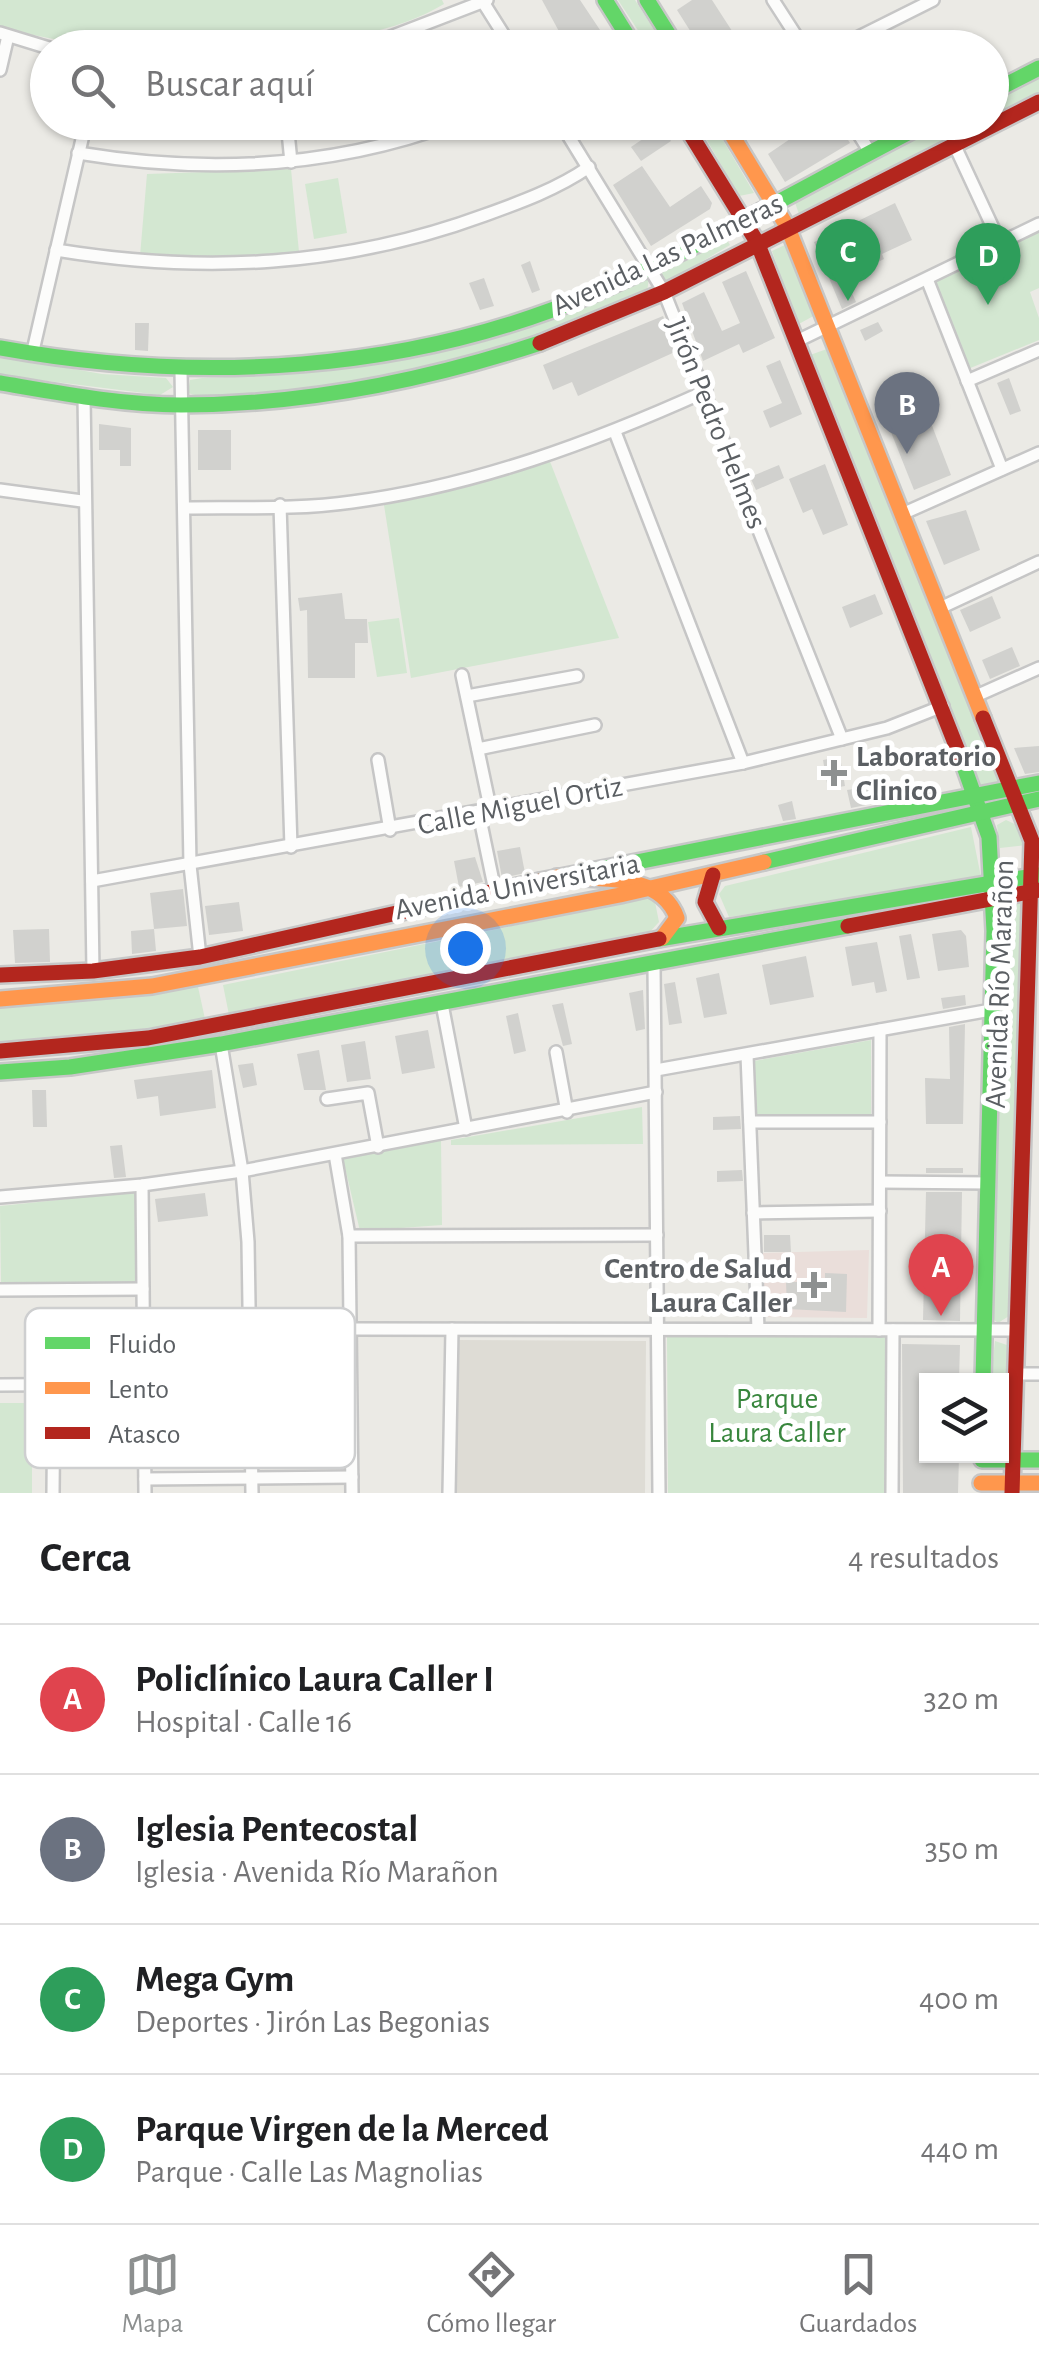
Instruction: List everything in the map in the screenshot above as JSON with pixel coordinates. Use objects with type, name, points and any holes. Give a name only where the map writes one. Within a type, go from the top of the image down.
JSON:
[{"type":"main road","points":[[605,0],[624,30]]},
{"type":"main road","points":[[647,0],[666,30]]},
{"type":"main road","points":[[1009,83],[1039,68]]},
{"type":"main road","name":"Avenida Las Palmeras","points":[[1009,117],[1039,102]]},
{"type":"main road","name":"Avenida Río Marañon","points":[[694,140],[757,242],[943,706],[989,837],[993,901],[984,1373]]},
{"type":"main road","name":"Avenida Río Marañon","points":[[735,140],[788,228],[1032,841],[1032,1000],[1012,1488]]},
{"type":"main road","name":"Avenida Las Palmeras","points":[[0,348],[32,355],[182,370],[313,365],[429,346],[542,313],[650,267],[894,140]]},
{"type":"main road","name":"Avenida Las Palmeras","points":[[0,382],[84,397],[182,404],[296,399],[418,380],[528,348],[664,292],[962,140]]},
{"type":"main road","name":"Avenida Universitaria","points":[[0,975],[93,971],[200,958],[558,877],[1039,783]]},
{"type":"main road","name":"Avenida Universitaria","points":[[0,999],[152,986],[654,888],[1039,799]]},
{"type":"main road","points":[[713,875],[704,897],[710,919],[719,928]]},
{"type":"main road","points":[[558,877],[654,888],[672,900],[676,908],[677,918],[662,938]]},
{"type":"main road","points":[[0,1050],[148,1038],[873,900],[993,883],[1035,884]]},
{"type":"main road","points":[[0,1072],[104,1062],[221,1044],[442,1004],[993,901],[1035,884]]},
{"type":"main road","points":[[873,900],[876,920]]},
{"type":"main road","points":[[1009,1461],[1039,1460]]},
{"type":"main road","points":[[982,1463],[981,1488],[1039,1483]]},
{"type":"street","points":[[774,0],[793,30]]},
{"type":"street","points":[[874,30],[933,0]]},
{"type":"street","points":[[409,30],[485,1],[502,30]]},
{"type":"street","points":[[0,70],[4,34],[30,42]]},
{"type":"street","points":[[32,355],[81,140]]},
{"type":"street","points":[[289,140],[291,162]]},
{"type":"street","points":[[78,153],[139,163],[291,162],[401,140]]},
{"type":"street","name":"Jirón Pedro Helmes","points":[[572,140],[664,292],[842,739]]},
{"type":"street","points":[[863,140],[870,152]]},
{"type":"street","points":[[954,144],[1000,243]]},
{"type":"street","points":[[56,250],[169,265],[304,260],[441,231],[535,196],[589,167]]},
{"type":"street","points":[[797,341],[1039,224]]},
{"type":"street","points":[[926,279],[1002,469]]},
{"type":"street","points":[[967,381],[1039,350]]},
{"type":"street","points":[[182,370],[190,865],[200,958]]},
{"type":"street","points":[[184,508],[386,498],[480,476],[615,432],[706,391]]},
{"type":"street","points":[[84,397],[82,501],[93,971]]},
{"type":"street","points":[[615,432],[742,763]]},
{"type":"street","points":[[902,514],[1039,453]]},
{"type":"street","points":[[0,490],[82,501]]},
{"type":"street","points":[[280,506],[292,847]]},
{"type":"street","points":[[940,608],[1039,562]]},
{"type":"street","points":[[976,696],[1039,668]]},
{"type":"street","points":[[462,674],[478,749],[495,891]]},
{"type":"street","points":[[467,696],[577,676]]},
{"type":"street","name":"Calle Miguel Ortiz","points":[[92,881],[485,813],[742,763],[842,739],[943,706]]},
{"type":"street","points":[[478,749],[595,726]]},
{"type":"street","points":[[378,760],[390,830]]},
{"type":"street","points":[[654,965],[658,1493]]},
{"type":"street","points":[[442,1004],[466,1130]]},
{"type":"street","points":[[656,1070],[991,1010]]},
{"type":"street","points":[[880,1030],[880,1211],[892,1493]]},
{"type":"street","points":[[221,1044],[242,1170],[249,1308]]},
{"type":"street","points":[[556,1052],[566,1112]]},
{"type":"street","points":[[747,1055],[758,1330]]},
{"type":"street","points":[[0,1197],[142,1186],[242,1170],[656,1092]]},
{"type":"street","points":[[327,1099],[368,1093],[378,1147]]},
{"type":"street","points":[[750,1122],[880,1122]]},
{"type":"street","points":[[335,1154],[349,1236],[351,1308]]},
{"type":"street","points":[[880,1182],[989,1182]]},
{"type":"street","points":[[142,1186],[143,1308]]},
{"type":"street","points":[[753,1213],[880,1211]]},
{"type":"street","points":[[349,1236],[657,1235]]},
{"type":"street","points":[[0,1290],[143,1289]]},
{"type":"street","points":[[355,1328],[1017,1330]]},
{"type":"street","points":[[449,1493],[452,1329]]},
{"type":"street","points":[[1015,1374],[1039,1374]]},
{"type":"street","points":[[0,1385],[25,1385]]},
{"type":"street","points":[[145,1468],[145,1493]]},
{"type":"street","points":[[252,1468],[252,1493]]},
{"type":"street","points":[[352,1468],[352,1493]]},
{"type":"street","points":[[145,1479],[352,1476]]},
{"type":"shaded area","name":"Centro de Salud Laura Caller","points":[[869,1250],[867,1318],[761,1317],[761,1253]]},
{"type":"shaded area","points":[[456,1340],[646,1341],[645,1493],[455,1493]]},
{"type":"green space","points":[[0,0],[442,0],[444,4],[378,30],[30,30],[30,34],[0,26]]},
{"type":"green space","points":[[618,0],[635,0],[654,30],[638,30]]},
{"type":"green space","points":[[1039,76],[1039,93],[1009,108],[1009,91]]},
{"type":"green space","points":[[707,140],[723,140],[754,193],[739,196]]},
{"type":"green space","points":[[906,140],[946,140],[799,214],[792,194]]},
{"type":"green space","points":[[291,169],[299,252],[198,258],[140,256],[147,174]]},
{"type":"green space","points":[[338,178],[347,233],[314,239],[305,184]]},
{"type":"green space","points":[[1039,230],[1039,288],[1030,292],[1039,318],[1039,340],[968,369],[933,282]]},
{"type":"green space","points":[[723,233],[730,245],[669,281],[663,279],[659,268]]},
{"type":"green space","points":[[787,244],[817,314],[797,325],[772,251]]},
{"type":"green space","points":[[640,276],[649,278],[647,292],[502,347],[402,375],[300,392],[210,397],[188,393],[190,380],[320,369],[426,350],[529,319]]},
{"type":"green space","points":[[827,349],[1000,786],[981,791],[810,355]]},
{"type":"green space","points":[[0,356],[102,374],[166,378],[173,387],[160,395],[0,375]]},
{"type":"green space","points":[[549,459],[619,638],[411,678],[384,505]]},
{"type":"green space","points":[[399,618],[407,673],[377,677],[368,622]]},
{"type":"green space","points":[[1006,820],[1019,826],[1026,845],[1000,848],[997,825]]},
{"type":"green space","points":[[971,827],[981,877],[729,917],[719,894],[725,886]]},
{"type":"green space","points":[[1022,891],[1009,1316],[998,1323],[991,1317],[1001,894]]},
{"type":"green space","points":[[654,897],[659,922],[649,933],[229,1015],[223,985]]},
{"type":"green space","points":[[198,987],[205,1019],[126,1032],[0,1044],[0,1008]]},
{"type":"green space","points":[[871,1040],[871,1116],[756,1115],[754,1061]]},
{"type":"green space","points":[[642,1107],[643,1144],[451,1145],[451,1140]]},
{"type":"green space","points":[[441,1138],[442,1225],[360,1231],[343,1159]]},
{"type":"green space","points":[[135,1192],[139,1283],[1,1283],[0,1206]]},
{"type":"green space","name":"Parque Laura Caller","points":[[667,1337],[888,1337],[885,1493],[668,1493]]},
{"type":"green space","points":[[995,1341],[1007,1345],[1007,1373],[992,1373]]},
{"type":"green space","points":[[0,1403],[25,1403],[25,1468],[32,1468],[32,1493],[0,1493]]},
{"type":"building","points":[[542,0],[580,0],[600,30],[558,30]]},
{"type":"building","points":[[692,0],[712,0],[731,30],[690,30],[677,10]]},
{"type":"building","points":[[641,140],[671,141],[641,161],[631,147]]},
{"type":"building","points":[[789,140],[850,143],[785,182],[768,154]]},
{"type":"building","points":[[642,166],[670,207],[701,186],[712,203],[710,209],[651,246],[613,185]]},
{"type":"building","points":[[895,203],[912,240],[882,254],[884,259],[872,265],[854,223]]},
{"type":"building","points":[[838,232],[854,270],[844,275],[856,302],[842,309],[814,242]]},
{"type":"building","points":[[530,261],[540,290],[532,293],[521,265]]},
{"type":"building","points":[[746,271],[775,338],[743,353],[739,344],[703,361],[682,303],[704,292],[722,331],[740,323],[722,282]]},
{"type":"building","points":[[484,278],[494,306],[480,310],[469,283]]},
{"type":"building","points":[[663,316],[677,351],[578,396],[572,382],[553,390],[543,365]]},
{"type":"building","points":[[878,322],[883,331],[865,341],[860,330]]},
{"type":"building","points":[[135,323],[149,323],[148,351],[135,350]]},
{"type":"building","points":[[780,360],[802,414],[770,428],[763,411],[782,403],[766,366]]},
{"type":"building","points":[[1009,378],[1021,411],[1010,415],[997,383]]},
{"type":"building","points":[[916,384],[951,475],[914,490],[879,402]]},
{"type":"building","points":[[99,424],[131,428],[131,466],[120,466],[120,450],[99,450]]},
{"type":"building","points":[[198,430],[231,430],[231,470],[198,470]]},
{"type":"building","points":[[825,464],[848,525],[823,535],[812,509],[803,513],[789,479]]},
{"type":"building","points":[[779,465],[784,478],[756,490],[750,477]]},
{"type":"building","points":[[966,510],[980,550],[944,565],[926,521]]},
{"type":"building","points":[[342,593],[345,619],[367,619],[368,643],[355,643],[355,678],[308,678],[307,610],[300,611],[298,598]]},
{"type":"building","points":[[875,594],[883,614],[850,628],[842,607]]},
{"type":"building","points":[[992,596],[1001,618],[970,632],[960,610]]},
{"type":"building","points":[[1012,647],[1020,666],[990,679],[982,660]]},
{"type":"building","points":[[1039,746],[1039,772],[1025,774],[1014,748]]},
{"type":"building","name":"Laboratorio Clinico","points":[[840,757],[845,786],[828,789],[823,760]]},
{"type":"building","points":[[888,776],[891,789],[910,784],[913,796],[851,808],[847,790],[875,786],[873,779]]},
{"type":"building","points":[[792,801],[796,819],[783,821],[778,805]]},
{"type":"building","points":[[520,847],[525,873],[502,878],[497,851]]},
{"type":"building","points":[[475,857],[483,882],[459,887],[454,861]]},
{"type":"building","points":[[183,889],[187,926],[154,929],[150,893]]},
{"type":"building","points":[[239,902],[243,931],[209,935],[205,906]]},
{"type":"building","points":[[49,929],[50,962],[15,963],[13,930]]},
{"type":"building","points":[[154,929],[156,951],[132,954],[131,931]]},
{"type":"building","points":[[961,930],[966,936],[969,967],[938,971],[932,934]]},
{"type":"building","points":[[911,934],[920,978],[907,980],[899,936]]},
{"type":"building","points":[[877,942],[887,991],[876,993],[874,982],[852,986],[845,947]]},
{"type":"building","points":[[806,956],[814,997],[770,1005],[762,965]]},
{"type":"building","points":[[719,973],[727,1014],[704,1018],[696,978]]},
{"type":"building","points":[[675,982],[682,1023],[669,1025],[664,984]]},
{"type":"building","points":[[643,990],[645,1029],[636,1031],[629,993]]},
{"type":"building","points":[[965,995],[966,1005],[943,1009],[941,998]]},
{"type":"building","points":[[563,1003],[572,1044],[563,1046],[552,1005]]},
{"type":"building","points":[[518,1013],[526,1051],[514,1054],[506,1016]]},
{"type":"building","points":[[965,1024],[963,1124],[926,1124],[925,1078],[950,1079],[949,1027]]},
{"type":"building","points":[[428,1030],[435,1068],[402,1074],[395,1036]]},
{"type":"building","points":[[365,1041],[371,1079],[347,1082],[341,1045]]},
{"type":"building","points":[[319,1050],[326,1090],[304,1090],[297,1054]]},
{"type":"building","points":[[253,1063],[257,1085],[243,1088],[238,1065]]},
{"type":"building","points":[[212,1070],[216,1108],[160,1116],[158,1096],[137,1099],[134,1080]]},
{"type":"building","points":[[32,1090],[46,1090],[47,1127],[33,1127]]},
{"type":"building","points":[[740,1116],[741,1129],[713,1130],[713,1117]]},
{"type":"building","points":[[122,1145],[126,1177],[114,1178],[110,1146]]},
{"type":"building","points":[[926,1168],[963,1168],[963,1173],[926,1173]]},
{"type":"building","points":[[742,1170],[743,1181],[717,1182],[717,1171]]},
{"type":"building","points":[[926,1192],[962,1192],[960,1321],[923,1320]]},
{"type":"building","points":[[205,1193],[208,1216],[158,1222],[155,1199]]},
{"type":"building","points":[[764,1235],[790,1235],[791,1252],[764,1252]]},
{"type":"building","points":[[825,1273],[847,1274],[846,1312],[787,1309],[786,1282],[825,1282]]},
{"type":"building","points":[[902,1344],[960,1345],[959,1373],[919,1373],[919,1463],[959,1463],[958,1493],[903,1493]]},
{"type":"traffic: fast","points":[[605,0],[624,30]]},
{"type":"traffic: fast","points":[[647,0],[666,30]]},
{"type":"traffic: fast","points":[[1009,83],[1039,68]]},
{"type":"traffic: fast","points":[[0,348],[151,366],[227,367],[303,364],[378,355],[452,340],[526,319],[597,292],[722,232],[895,140]]},
{"type":"traffic: fast","points":[[0,383],[90,398],[158,404],[273,401],[408,379],[540,343]]},
{"type":"traffic: fast","points":[[962,761],[989,837],[994,931],[983,1373]]},
{"type":"traffic: fast","points":[[540,881],[1039,783]]},
{"type":"traffic: fast","points":[[764,862],[1039,799]]},
{"type":"traffic: fast","points":[[659,939],[1039,875]]},
{"type":"traffic: fast","points":[[0,1072],[70,1067],[221,1044],[848,926]]},
{"type":"traffic: fast","points":[[1009,1460],[1039,1460]]},
{"type":"traffic: slow","points":[[735,140],[788,228],[983,718]]},
{"type":"traffic: slow","points":[[0,999],[152,986],[620,895],[764,862]]},
{"type":"traffic: slow","points":[[557,877],[626,881],[657,893],[669,903],[677,918],[662,938]]},
{"type":"traffic: slow","points":[[981,1483],[1039,1483]]},
{"type":"traffic: jam","points":[[1009,117],[1039,102]]},
{"type":"traffic: jam","points":[[694,140],[757,242],[962,761]]},
{"type":"traffic: jam","points":[[540,343],[664,292],[964,140]]},
{"type":"traffic: jam","points":[[983,718],[1032,841],[1012,1493]]},
{"type":"traffic: jam","points":[[713,875],[705,902],[719,928]]},
{"type":"traffic: jam","points":[[0,975],[93,971],[200,957],[540,881]]},
{"type":"traffic: jam","points":[[848,926],[1039,890]]},
{"type":"traffic: jam","points":[[0,1051],[148,1038],[659,939]]},
{"type":"place","name":"Mega Gym","points":[[848,301]]},
{"type":"place","name":"Parque Virgen de la Merced","points":[[988,305]]},
{"type":"place","name":"Iglesia Pentecostal","points":[[907,454]]},
{"type":"place","name":"Laboratorio Clinico","points":[[834,773]]},
{"type":"place","name":"Centro de Salud Laura Caller","points":[[814,1285]]},
{"type":"place","name":"Policlínico Laura Caller I","points":[[941,1316]]}]
